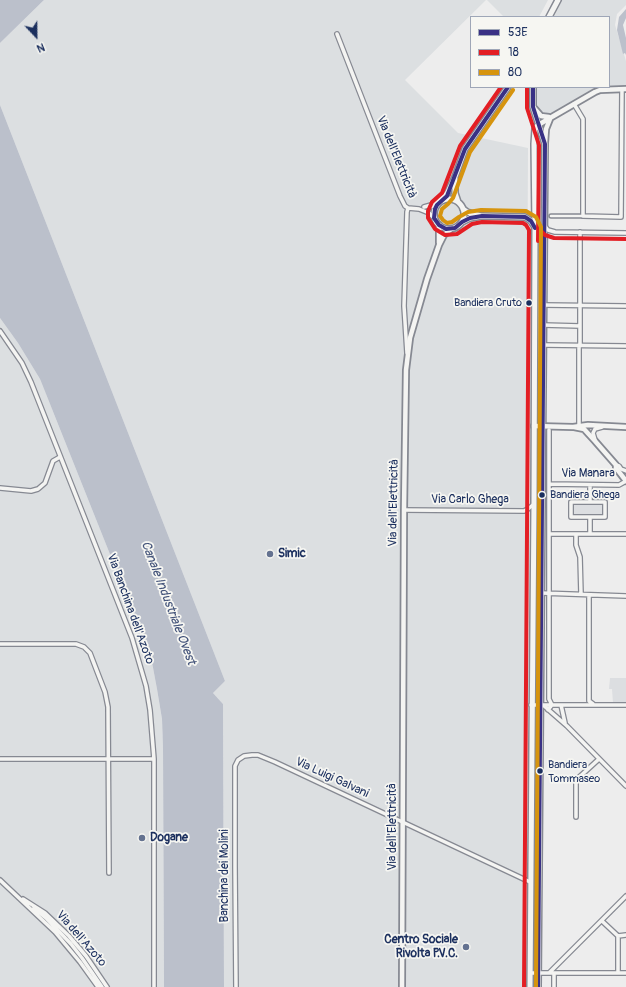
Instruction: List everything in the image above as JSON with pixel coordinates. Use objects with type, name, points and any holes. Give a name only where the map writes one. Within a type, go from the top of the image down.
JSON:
[{"type":"main road","points":[[550,16],[558,0]]},
{"type":"main road","points":[[507,88],[465,149],[456,176],[444,200],[437,205],[434,218],[438,225],[446,229],[451,229],[459,226],[462,222],[470,218],[482,216],[525,217],[535,213]]},
{"type":"main road","points":[[533,88],[533,107],[545,144],[538,987]]},
{"type":"main road","points":[[530,987],[531,705],[534,504],[534,144],[535,129],[538,125]]},
{"type":"main road","points":[[534,144],[540,141],[545,144]]},
{"type":"main road","points":[[456,176],[455,193],[459,203],[467,212],[482,216]]},
{"type":"main road","points":[[444,200],[449,199],[459,203]]},
{"type":"main road","points":[[462,222],[464,218],[463,209]]},
{"type":"main road","points":[[525,217],[529,219],[535,228]]},
{"type":"street","name":"Via dell'Elettricità","points":[[337,34],[397,189],[404,205],[408,208],[404,306],[407,358],[404,510],[402,987]]},
{"type":"street","points":[[538,125],[600,90],[624,89],[621,217],[551,216]]},
{"type":"street","points":[[574,104],[583,118],[583,216]]},
{"type":"street","points":[[533,107],[540,116],[544,118],[550,117]]},
{"type":"street","points":[[545,144],[546,128],[550,117]]},
{"type":"street","points":[[419,209],[435,202],[449,190]]},
{"type":"street","points":[[424,207],[432,207],[437,205]]},
{"type":"street","points":[[408,208],[419,209],[429,213],[434,218]]},
{"type":"street","points":[[438,225],[440,233],[439,245]]},
{"type":"street","points":[[544,225],[550,231],[626,233]]},
{"type":"street","points":[[407,358],[410,338],[427,279],[439,245],[444,235],[451,229]]},
{"type":"street","points":[[579,425],[580,232]]},
{"type":"street","points":[[543,305],[626,306]]},
{"type":"street","points":[[543,325],[580,326]]},
{"type":"street","name":"Via Banchina dell'Azoto","points":[[0,331],[22,363],[38,399],[130,632],[140,664],[150,710],[154,759],[154,987]]},
{"type":"street","points":[[543,345],[626,346]]},
{"type":"street","points":[[573,427],[579,425],[626,427]]},
{"type":"street","points":[[534,426],[573,427],[584,429],[616,465],[619,466],[621,470],[626,471]]},
{"type":"street","points":[[596,441],[593,433],[595,429],[603,426]]},
{"type":"street","points":[[549,430],[549,699],[552,705]]},
{"type":"street","points":[[0,488],[31,491],[38,489],[45,483],[53,461],[60,456]]},
{"type":"street","points":[[616,465],[616,468],[626,481]]},
{"type":"street","name":"Via Manara","points":[[549,484],[619,485],[626,481]]},
{"type":"street","points":[[590,485],[590,502]]},
{"type":"street","points":[[571,502],[605,502],[605,517],[590,517],[571,517],[571,502]]},
{"type":"street","name":"Via Carlo Ghega","points":[[404,510],[524,511],[534,504]]},
{"type":"street","points":[[590,517],[590,534]]},
{"type":"street","points":[[549,534],[626,534]]},
{"type":"street","points":[[576,534],[576,545],[580,557],[581,594]]},
{"type":"street","points":[[541,593],[626,595]]},
{"type":"street","points":[[589,595],[590,701],[593,704]]},
{"type":"street","points":[[0,644],[76,644],[88,650],[107,702],[109,873]]},
{"type":"street","points":[[585,705],[590,701]]},
{"type":"street","points":[[531,705],[626,705]]},
{"type":"street","points":[[541,705],[561,719],[626,786]]},
{"type":"street","points":[[548,710],[552,705]]},
{"type":"street","points":[[561,705],[563,709],[561,719]]},
{"type":"street","name":"Via Luigi Galvani","points":[[235,765],[238,760],[244,756],[261,756],[530,882]]},
{"type":"street","points":[[0,759],[154,759]]},
{"type":"street","points":[[576,817],[576,780],[599,759]]},
{"type":"street","name":"Banchina dei Molini","points":[[235,765],[234,867],[236,987]]},
{"type":"street","name":"Via dell'Azoto","points":[[0,880],[43,916],[65,938],[82,958],[102,987]]},
{"type":"street","name":"Via dell'Azoto","points":[[16,894],[59,936],[98,987]]},
{"type":"street","name":"Via dell'Azoto","points":[[16,894],[45,913],[64,931],[86,956],[107,987]]},
{"type":"street","points":[[552,973],[626,896]]},
{"type":"street","points":[[602,921],[618,936],[618,973]]},
{"type":"street","points":[[618,936],[626,935]]},
{"type":"street","points":[[530,973],[626,973]]},
{"type":"street","points":[[552,973],[554,987]]},
{"type":"shaded area","points":[[44,0],[486,0],[405,80],[458,133],[528,148],[524,987],[224,987],[223,704],[213,693],[225,681],[0,105],[0,43]]},
{"type":"shaded area","points":[[487,0],[548,0],[540,16],[503,16]]},
{"type":"shaded area","points":[[562,0],[626,0],[626,5],[617,14],[615,25],[626,61],[626,87],[610,88],[610,16],[554,16]]},
{"type":"shaded area","points":[[536,88],[594,88],[550,114],[538,110],[536,103]]},
{"type":"shaded area","points":[[0,318],[18,343],[40,379],[151,657],[162,719],[164,987],[0,987]]},
{"type":"shaded area","points":[[573,504],[603,504],[603,515],[573,515]]},
{"type":"shaded area","points":[[610,678],[626,678],[626,703],[613,703],[612,689],[609,689]]},
{"type":"water","points":[[0,0],[44,0],[0,43]]},
{"type":"water","points":[[626,9],[626,18],[623,25],[626,38],[626,55],[625,53],[623,54],[617,30],[619,17]]},
{"type":"water","name":"Canale Industriale Ovest","points":[[0,105],[225,681],[213,693],[223,704],[224,987],[164,987],[163,748],[162,719],[157,689],[151,657],[40,379],[18,343],[0,318]]},
{"type":"transit line","name":"18","points":[[500,88],[460,146],[442,193],[432,202],[428,211],[428,218],[435,229],[445,235],[457,234],[472,224],[482,222],[523,223],[529,230],[524,987]]},
{"type":"transit line","name":"53E","points":[[507,88],[465,149],[447,196],[437,205],[434,218],[439,225],[446,229],[455,228],[470,218],[482,216],[525,217],[531,221],[535,228]]},
{"type":"transit line","name":"18","points":[[527,88],[527,108],[539,145],[538,241]]},
{"type":"transit line","name":"53E","points":[[533,88],[533,107],[545,144],[538,987]]},
{"type":"transit line","name":"80","points":[[513,90],[470,152],[453,198],[442,209],[440,216],[447,223],[452,222],[468,212],[481,210],[526,211],[536,217],[541,227],[536,987]]},
{"type":"transit line","name":"18","points":[[539,229],[545,235],[554,238],[626,239]]},
{"type":"place","name":"Bandiera Cruto","points":[[529,303]]},
{"type":"place","name":"Bandiera Ghega","points":[[542,495]]},
{"type":"place","name":"Simic","points":[[270,554]]},
{"type":"place","name":"Bandiera Tommaseo","points":[[540,771]]},
{"type":"place","name":"Dogane","points":[[142,838]]},
{"type":"place","name":"Centro Sociale Rivolta P.V.C.","points":[[466,947]]}]
